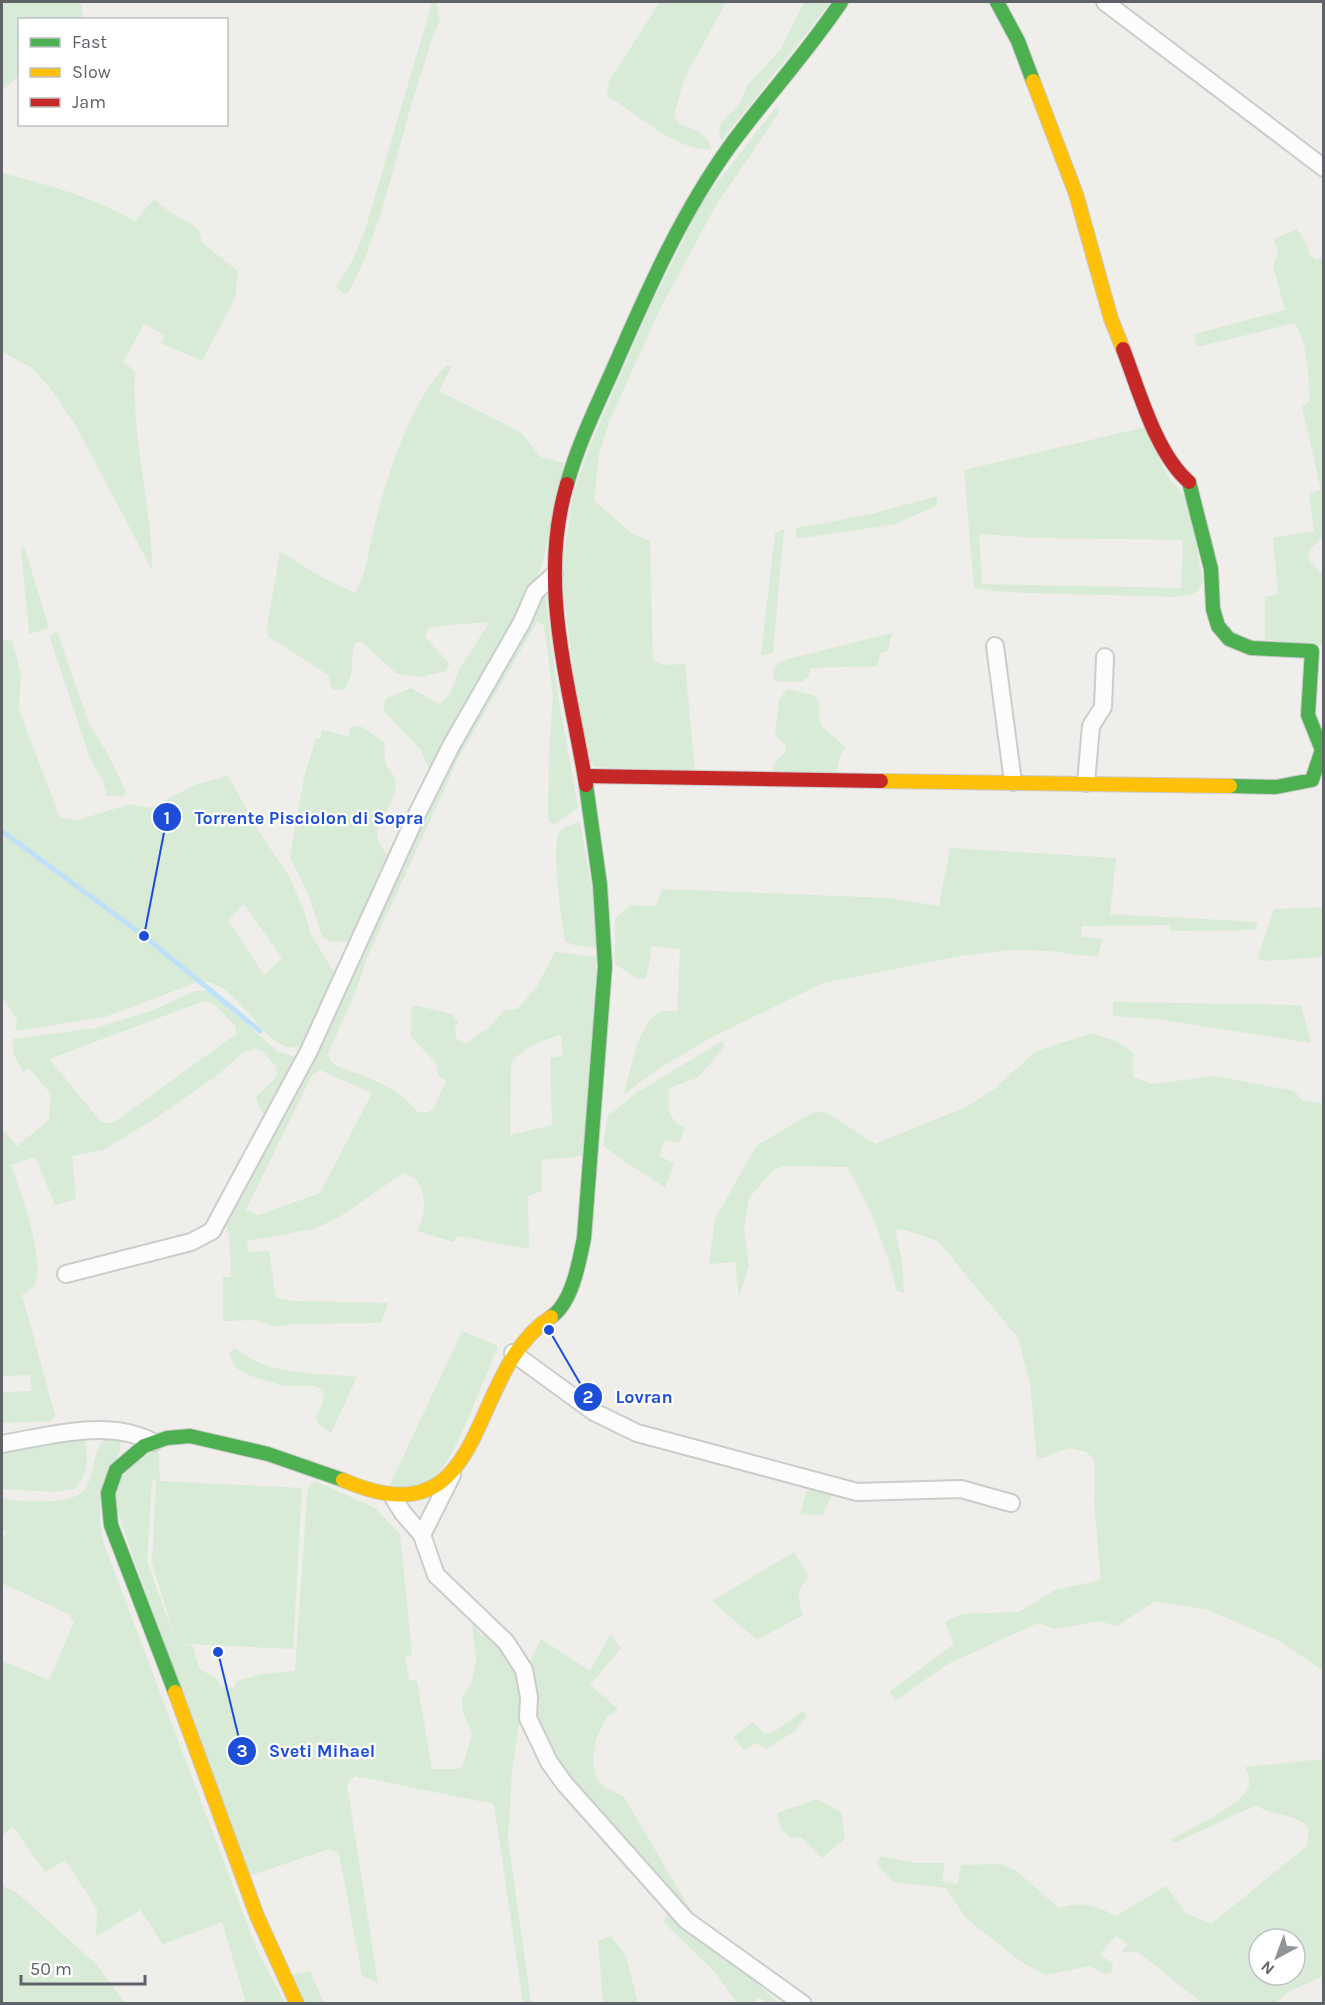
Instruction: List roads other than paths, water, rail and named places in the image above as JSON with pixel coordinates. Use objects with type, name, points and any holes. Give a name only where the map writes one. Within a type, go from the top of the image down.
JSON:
[{"type":"street","points":[[422,1535],[513,1353],[540,1319],[560,1311],[579,1262],[593,1165],[595,1102],[604,992],[604,925],[585,776],[563,666],[554,575],[555,540],[567,483],[587,426],[670,247],[697,195],[732,144],[841,2]]},
{"type":"street","points":[[585,776],[1276,787],[1312,780],[1322,750],[1308,715],[1318,651],[1251,648],[1229,639],[1218,626],[1212,609],[1211,569],[1191,484],[1178,472],[1160,441],[1111,319],[1076,194],[1018,41],[997,2]]},
{"type":"street","points":[[1105,2],[1323,168]]},
{"type":"street","points":[[66,1274],[134,1259],[191,1242],[212,1231],[309,1051],[417,814],[451,746],[511,643],[535,592],[554,575]]},
{"type":"street","points":[[995,646],[1013,782]]},
{"type":"street","points":[[1086,783],[1091,726],[1104,707],[1105,657]]},
{"type":"street","points":[[513,1353],[594,1412],[637,1433],[857,1492],[961,1489],[1011,1503]]},
{"type":"street","points":[[2,1444],[68,1432],[140,1435],[153,1442]]},
{"type":"street","points":[[297,2004],[247,1896],[188,1726],[112,1533],[108,1493],[114,1475],[126,1458],[153,1442],[181,1435],[315,1468],[380,1495],[393,1497],[422,1493],[453,1474]]},
{"type":"street","points":[[393,1497],[403,1514],[422,1535],[436,1575],[506,1642],[524,1670],[529,1697],[528,1718],[549,1762],[564,1783],[686,1920],[776,1987],[803,2004]]},
{"type":"street","points":[[776,1987],[786,2004]]},
{"type":"waterway","points":[[2,831],[144,936],[260,1031]]},
{"type":"place","name":"Torrente Pisciolon di Sopra","points":[[144,936]]},
{"type":"place","name":"Lovran","points":[[549,1330]]},
{"type":"place","name":"Sveti Mihael","points":[[218,1652]]}]
